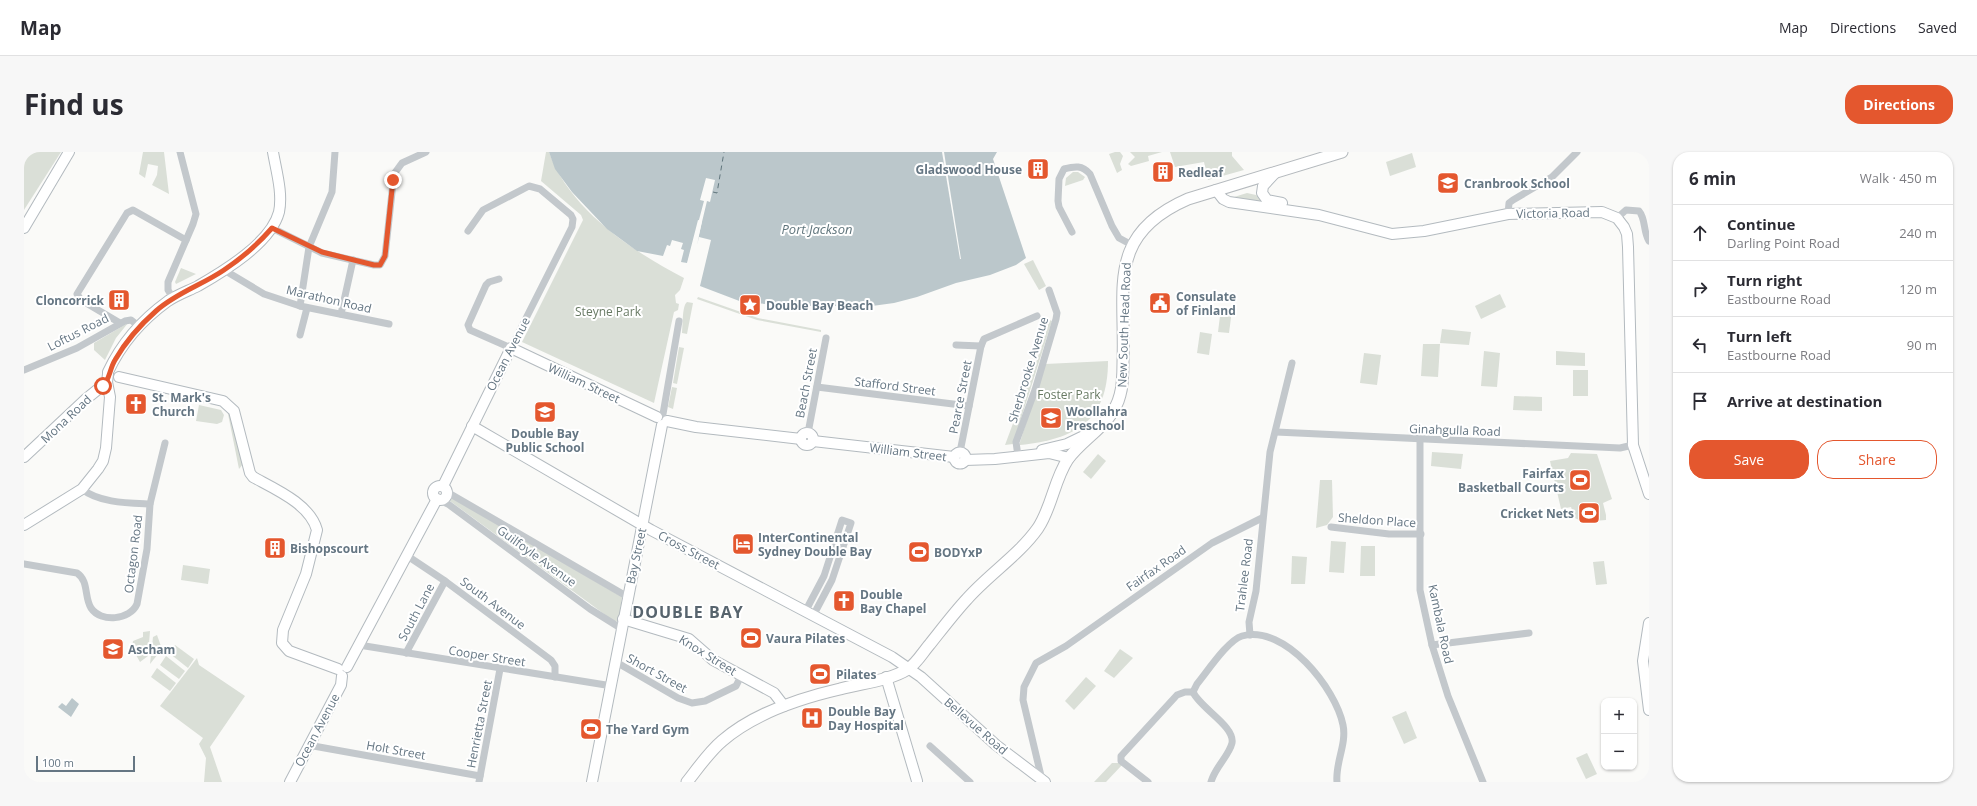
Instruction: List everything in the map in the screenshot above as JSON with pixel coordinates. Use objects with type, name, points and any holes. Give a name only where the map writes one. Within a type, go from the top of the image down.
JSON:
[{"type":"main road","name":"New South Head Road","points":[[687,782],[723,740],[744,726],[784,706],[815,694],[886,677],[908,668],[918,659],[969,596],[1034,532],[1045,515],[1053,489],[1069,458],[1099,428],[1116,407],[1122,388],[1124,280],[1127,256],[1132,245],[1154,219],[1163,212],[1188,199],[1342,152]]},
{"type":"street","points":[[24,228],[69,152]]},
{"type":"street","points":[[173,298],[168,290],[168,282],[196,214],[180,152]]},
{"type":"street","points":[[24,525],[82,490],[98,469],[105,454],[113,376],[118,354],[127,340],[157,310],[173,298],[224,270],[245,254],[272,228],[280,203],[273,152]]},
{"type":"street","points":[[300,335],[309,247],[332,192],[335,152]]},
{"type":"street","points":[[272,228],[322,252],[374,265],[383,263],[394,174],[402,163],[426,152]]},
{"type":"street","points":[[1508,214],[1509,203],[1552,177],[1577,152]]},
{"type":"street","points":[[1072,232],[1059,207],[1059,179],[1064,170],[1078,166],[1085,168],[1090,174],[1112,226],[1119,238],[1132,245]]},
{"type":"street","points":[[1276,172],[1262,188],[1263,196],[1267,200],[1326,211],[1364,227]]},
{"type":"street","name":"Ocean Avenue","points":[[290,782],[308,745],[341,685],[342,671],[359,645],[406,555],[438,500],[433,496],[432,491],[438,485],[445,489],[472,426],[504,364],[574,219],[540,189],[529,186],[524,187],[483,210],[468,232]]},
{"type":"street","name":"Victoria Road","points":[[1216,190],[1223,199],[1229,202],[1319,215],[1392,234],[1407,234],[1508,214],[1602,212],[1617,218]]},
{"type":"street","points":[[120,323],[81,300],[77,294],[127,213],[133,210],[186,240]]},
{"type":"street","points":[[1649,241],[1646,236],[1642,216],[1639,211],[1626,210],[1617,218],[1626,230],[1628,247],[1633,445],[1649,494]]},
{"type":"street","points":[[341,314],[353,260]]},
{"type":"street","name":"Marathon Road","points":[[224,270],[264,294],[304,307],[389,324]]},
{"type":"street","points":[[499,279],[489,282],[486,285],[468,325],[470,330],[511,348]]},
{"type":"street","name":"Sherbrooke Avenue","points":[[1021,456],[1016,442],[1035,390],[1056,319],[1057,313],[1049,290]]},
{"type":"street","points":[[956,345],[981,346],[984,339],[1037,316]]},
{"type":"street","name":"Loftus Road","points":[[24,370],[77,348],[120,323],[132,320],[140,327]]},
{"type":"street","name":"Bay Street","points":[[592,782],[612,686],[622,624],[662,419],[679,321]]},
{"type":"street","name":"Beach Street","points":[[807,438],[826,338]]},
{"type":"street","name":"Pearce Street","points":[[960,456],[981,346]]},
{"type":"street","name":"William Street","points":[[511,348],[662,419],[696,427],[995,459],[1056,454],[1069,458]]},
{"type":"street","points":[[504,364],[527,356]]},
{"type":"street","points":[[1262,518],[1265,505],[1270,452],[1292,363]]},
{"type":"street","points":[[113,376],[222,401],[234,411],[250,473],[253,477],[296,501],[315,524],[318,530],[306,574],[283,630],[282,643],[289,651],[342,671]]},
{"type":"street","name":"Mona Road","points":[[24,457],[113,376]]},
{"type":"street","name":"Stafford Street","points":[[817,387],[969,406]]},
{"type":"street","points":[[86,399],[94,396],[110,397]]},
{"type":"street","name":"Cross Street","points":[[472,426],[642,525],[892,657],[908,668]]},
{"type":"street","points":[[1021,456],[1067,444],[1099,428]]},
{"type":"street","name":"Ginahgulla Road","points":[[1276,432],[1420,440],[1620,448],[1633,445]]},
{"type":"street","name":"Kambala Road","points":[[1420,440],[1420,590],[1432,645],[1448,696],[1483,782]]},
{"type":"street","points":[[82,490],[94,496],[119,502],[150,504],[165,442]]},
{"type":"street","name":"Guilfoyle Avenue","points":[[445,489],[628,596]]},
{"type":"street","name":"Guilfoyle Avenue","points":[[438,500],[448,504],[590,609],[622,624]]},
{"type":"street","name":"Octagon Road","points":[[24,564],[78,573],[84,582],[91,608],[98,614],[111,618],[121,617],[135,608],[137,604],[147,550],[150,504]]},
{"type":"street","name":"Trahlee Road","points":[[1250,635],[1249,622],[1256,591],[1262,518]]},
{"type":"street","name":"Fairfax Road","points":[[1043,781],[1023,700],[1024,687],[1036,663],[1066,646],[1212,543],[1262,518]]},
{"type":"street","points":[[842,520],[851,523],[833,578],[809,614],[824,575],[842,520]]},
{"type":"street","name":"Sheldon Place","points":[[1331,527],[1389,534],[1421,534]]},
{"type":"street","points":[[836,537],[845,540]]},
{"type":"street","name":"South Avenue","points":[[406,555],[445,580],[551,660],[555,666],[555,678]]},
{"type":"street","points":[[824,575],[833,578]]},
{"type":"street","name":"South Lane","points":[[406,653],[445,580]]},
{"type":"street","points":[[1649,623],[1643,662],[1649,710]]},
{"type":"street","name":"Knox Street","points":[[622,624],[689,639],[713,660],[774,693],[784,706]]},
{"type":"street","points":[[1432,645],[1528,633]]},
{"type":"street","points":[[1193,692],[1197,684],[1232,643],[1242,636],[1250,635],[1273,638],[1295,651],[1320,680],[1337,707],[1343,726],[1343,739],[1336,772],[1337,782]]},
{"type":"street","name":"Cooper Street","points":[[359,645],[555,678],[612,686]]},
{"type":"street","name":"Short Street","points":[[616,662],[658,687],[688,702],[700,702],[736,686],[741,676]]},
{"type":"street","name":"Bellevue Road","points":[[908,668],[921,677],[996,745],[1043,781]]},
{"type":"street","name":"Henrietta Street","points":[[480,779],[500,669]]},
{"type":"street","points":[[886,677],[918,781]]},
{"type":"street","points":[[1148,782],[1121,761],[1120,758],[1177,695],[1185,692],[1193,692]]},
{"type":"street","points":[[1193,692],[1197,700],[1229,731],[1232,739],[1230,747],[1214,771],[1211,782]]},
{"type":"street","name":"Holt Street","points":[[308,745],[480,779]]},
{"type":"street","points":[[930,746],[970,782]]},
{"type":"green space","points":[[24,152],[61,152],[24,210]]},
{"type":"green space","points":[[143,152],[164,152],[169,194],[152,185],[157,175],[158,166],[148,164],[145,178],[139,174]]},
{"type":"green space","name":"Steyne Park","points":[[546,152],[549,152],[558,173],[571,192],[604,226],[644,255],[684,278],[680,290],[675,295],[676,303],[679,304],[678,310],[674,312],[654,403],[522,342],[583,220],[581,215],[541,181]]},
{"type":"green space","points":[[1120,152],[1123,156],[1120,164],[1122,170],[1117,173],[1109,154]]},
{"type":"green space","points":[[1130,152],[1162,152],[1148,156],[1149,161],[1131,166],[1128,164],[1135,157]]},
{"type":"green space","points":[[1170,152],[1232,152],[1232,156],[1244,170],[1208,180],[1204,162],[1175,167]]},
{"type":"green space","points":[[1412,153],[1416,167],[1390,176],[1386,162]]},
{"type":"green space","points":[[1073,172],[1078,172],[1085,177],[1083,180],[1065,186],[1066,178]]},
{"type":"green space","points":[[1247,193],[1256,195],[1264,202],[1234,197]]},
{"type":"green space","points":[[1033,260],[1046,286],[1039,290],[1024,264]]},
{"type":"green space","points":[[181,268],[196,274],[176,284],[175,282]]},
{"type":"green space","points":[[1500,294],[1506,307],[1481,319],[1475,306]]},
{"type":"green space","points":[[698,297],[758,318],[821,330],[821,332],[757,320],[697,299]]},
{"type":"green space","points":[[687,302],[693,303],[687,334],[682,333],[683,311]]},
{"type":"green space","points":[[1221,308],[1232,310],[1229,333],[1218,332]]},
{"type":"green space","points":[[1047,319],[1052,321],[1013,444],[1005,445],[1043,343]]},
{"type":"green space","points":[[128,323],[116,338],[105,360],[94,350],[94,343]]},
{"type":"green space","points":[[1442,329],[1471,332],[1469,345],[1440,343]]},
{"type":"green space","points":[[1200,332],[1212,334],[1209,355],[1197,353]]},
{"type":"green space","points":[[1423,344],[1440,344],[1438,377],[1421,376]]},
{"type":"green space","points":[[679,347],[684,348],[677,384],[673,383]]},
{"type":"green space","points":[[1484,351],[1500,353],[1497,387],[1481,386]]},
{"type":"green space","points":[[1556,351],[1585,353],[1585,366],[1556,365]]},
{"type":"green space","points":[[1364,353],[1381,355],[1377,385],[1360,383]]},
{"type":"green space","name":"Foster Park","points":[[1108,361],[1107,382],[1102,399],[1095,412],[1085,423],[1072,432],[1057,438],[1020,445],[1045,364]]},
{"type":"green space","points":[[1573,370],[1588,370],[1588,396],[1573,396]]},
{"type":"green space","points":[[672,387],[677,388],[673,409],[668,407]]},
{"type":"green space","points":[[1514,396],[1542,397],[1542,411],[1513,410]]},
{"type":"green space","points":[[199,405],[221,410],[224,415],[222,422],[217,424],[196,421]]},
{"type":"green space","points":[[228,408],[236,425],[243,464],[239,469],[227,409]]},
{"type":"green space","points":[[1432,452],[1463,454],[1461,469],[1431,466]]},
{"type":"green space","name":"Fairfax Basketball Courts","points":[[1571,453],[1597,454],[1612,499],[1603,503],[1606,520],[1583,522],[1575,518],[1571,507],[1561,509],[1550,461],[1568,458]]},
{"type":"green space","points":[[1098,454],[1106,461],[1091,479],[1083,472]]},
{"type":"green space","points":[[1320,480],[1332,480],[1333,517],[1327,525],[1316,528]]},
{"type":"green space","points":[[452,498],[622,597],[619,620],[615,622],[450,501]]},
{"type":"green space","points":[[1331,541],[1346,542],[1344,573],[1329,572]]},
{"type":"green space","points":[[1361,546],[1375,546],[1375,576],[1360,576]]},
{"type":"green space","points":[[1292,556],[1307,557],[1305,584],[1291,584]]},
{"type":"green space","points":[[1604,561],[1607,584],[1596,585],[1593,562]]},
{"type":"green space","points":[[183,565],[210,569],[208,584],[181,580]]},
{"type":"green space","points":[[150,631],[148,656],[140,662],[132,648],[133,641],[143,637],[143,632]]},
{"type":"green space","points":[[157,635],[162,649],[150,664],[153,637]]},
{"type":"green space","points":[[175,645],[194,659],[188,668],[169,653]]},
{"type":"green space","points":[[1120,649],[1133,658],[1114,678],[1104,671]]},
{"type":"green space","points":[[166,656],[185,671],[179,679],[160,665]]},
{"type":"green space","points":[[197,658],[199,665],[245,696],[210,747],[222,782],[204,782],[206,758],[199,744],[203,738],[160,706]]},
{"type":"green space","points":[[157,668],[176,683],[170,691],[151,677]]},
{"type":"green space","points":[[1086,677],[1096,686],[1074,710],[1065,701]]},
{"type":"green space","points":[[1406,711],[1417,738],[1404,744],[1392,717]]},
{"type":"green space","points":[[1587,753],[1597,774],[1586,779],[1576,758]]},
{"type":"green space","points":[[1112,763],[1119,763],[1122,765],[1106,782],[1094,782]]},
{"type":"water","name":"Port Jackson","points":[[549,152],[997,152],[993,159],[1026,258],[1016,265],[990,275],[956,283],[917,297],[894,303],[872,306],[789,306],[742,302],[700,286],[711,240],[699,237],[697,245],[702,221],[698,220],[687,263],[681,262],[684,250],[681,249],[683,243],[672,240],[670,246],[667,245],[663,256],[637,251],[607,229],[572,192],[555,169]]},
{"type":"water","points":[[72,698],[79,704],[71,717],[58,707],[62,703],[66,706]]},
{"type":"pier","points":[[942,152],[944,152],[961,259],[960,259]]},
{"type":"pier","points":[[706,178],[715,180],[710,202],[707,201],[696,247],[695,244],[700,222],[689,263],[687,265],[704,201],[700,200]]},
{"type":"ferry route","points":[[713,192],[717,193],[724,152]]},
{"type":"place","name":"Gladswood House","points":[[1038,169]]},
{"type":"place","name":"Redleaf","points":[[1163,172]]},
{"type":"place","name":"Cranbrook School","points":[[1448,183]]},
{"type":"place","name":"Cloncorrick","points":[[119,300]]},
{"type":"place","name":"Consulate of Finland","points":[[1160,303]]},
{"type":"place","name":"Double Bay Beach","points":[[750,305]]},
{"type":"place","name":"St. Mark's Church","points":[[136,404]]},
{"type":"place","name":"Double Bay Public School","points":[[545,412]]},
{"type":"place","name":"Woollahra Preschool","points":[[1051,418]]},
{"type":"place","name":"Fairfax Basketball Courts","points":[[1580,480]]},
{"type":"place","name":"Cricket Nets","points":[[1589,513]]},
{"type":"place","name":"InterContinental Sydney Double Bay","points":[[743,544]]},
{"type":"place","name":"Bishopscourt","points":[[275,548]]},
{"type":"place","name":"BODYxP","points":[[919,552]]},
{"type":"place","name":"Double Bay Chapel","points":[[844,601]]},
{"type":"place","name":"Vaura Pilates","points":[[751,638]]},
{"type":"place","name":"Ascham","points":[[113,649]]},
{"type":"place","name":"Pilates","points":[[820,674]]},
{"type":"place","name":"Double Bay Day Hospital","points":[[812,718]]},
{"type":"place","name":"The Yard Gym","points":[[591,729]]},
{"type":"district","name":"DOUBLE BAY","points":[[688,612]]},
{"type":"route","points":[[103,386],[107,382],[111,366],[127,340],[157,310],[173,298],[224,270],[260,241],[272,228],[322,252],[378,266],[383,263],[393,180]]}]
